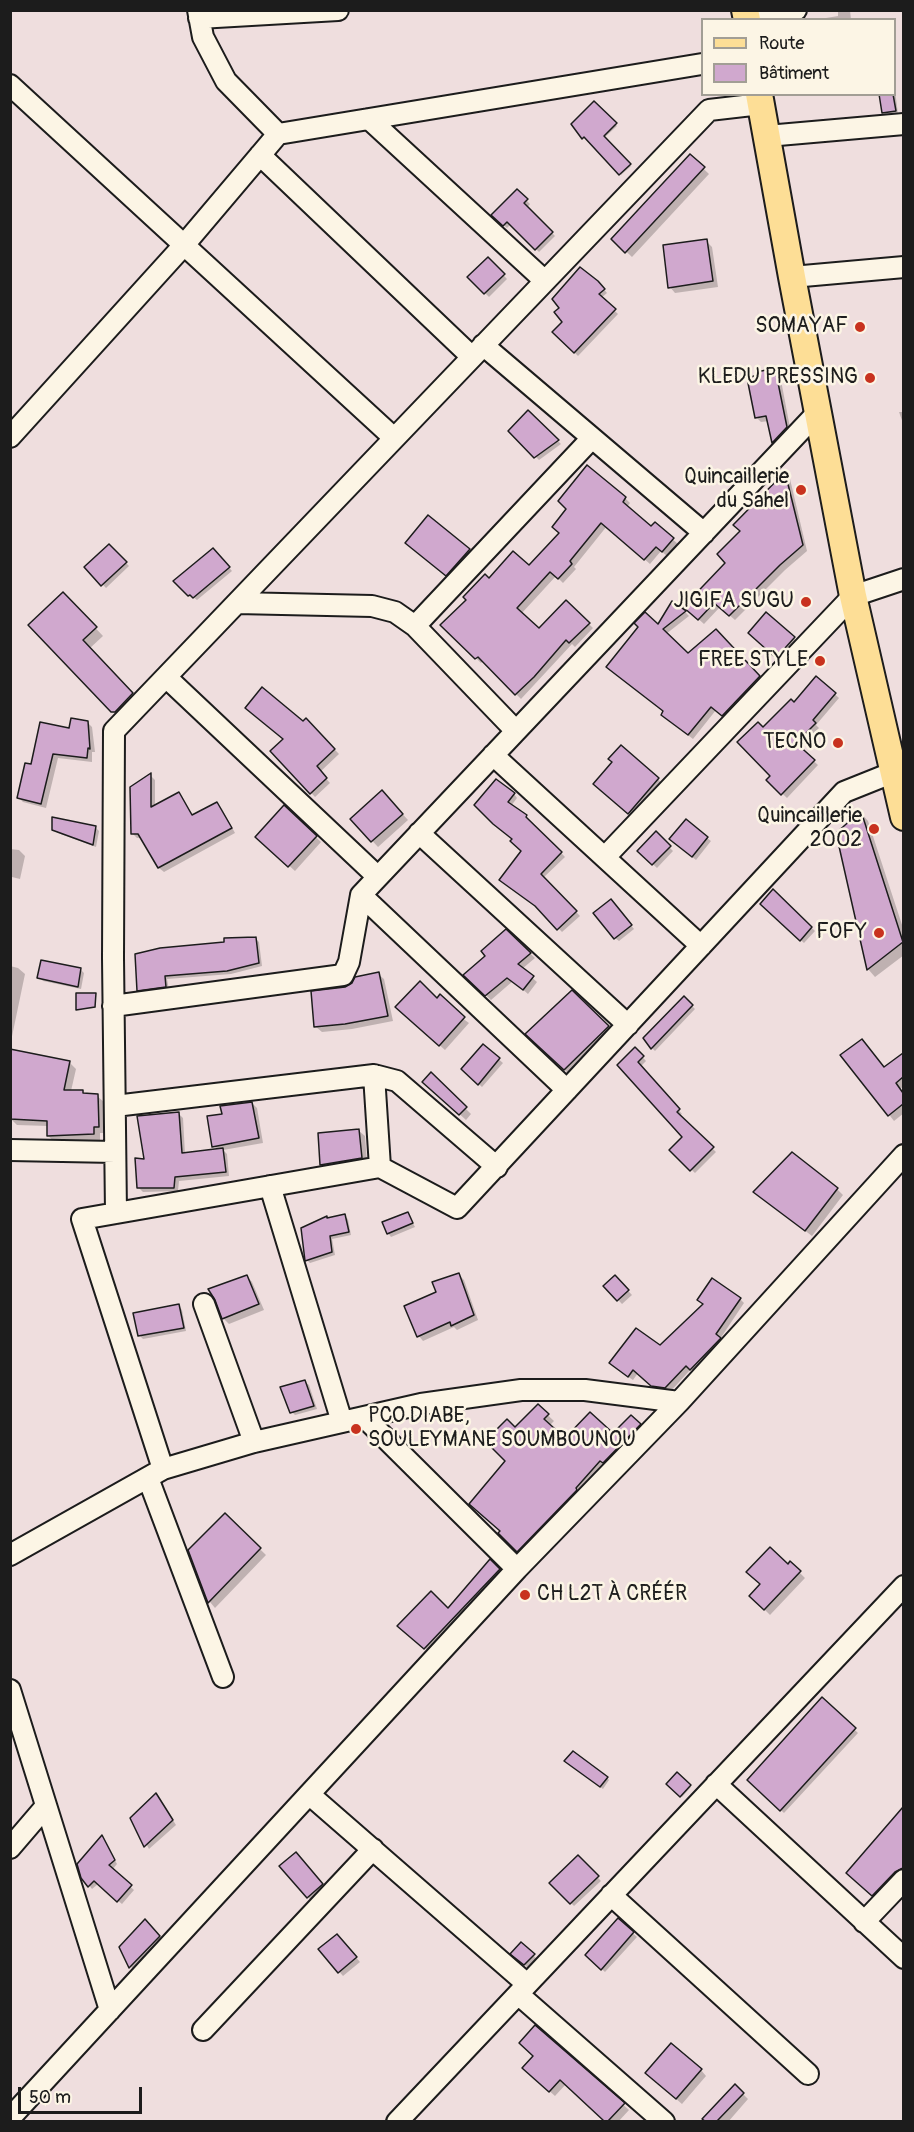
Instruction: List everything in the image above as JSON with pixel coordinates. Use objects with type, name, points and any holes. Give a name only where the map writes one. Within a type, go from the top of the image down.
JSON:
[{"type":"main road","points":[[760,100],[853,596],[898,770],[903,818]]},
{"type":"street","points":[[278,134],[226,81],[203,37],[199,14],[338,10]]},
{"type":"street","points":[[746,15],[795,10]]},
{"type":"street","points":[[10,437],[184,245],[278,134],[701,64]]},
{"type":"street","points":[[10,85],[394,438]]},
{"type":"street","points":[[116,1213],[113,1006],[114,731],[709,110],[760,100]]},
{"type":"street","points":[[369,119],[545,281]]},
{"type":"street","points":[[767,136],[903,124]]},
{"type":"street","points":[[261,155],[477,351],[592,438],[704,533]]},
{"type":"street","points":[[792,277],[903,267]]},
{"type":"street","points":[[113,1006],[343,975],[349,962],[361,895],[818,412]]},
{"type":"street","points":[[415,626],[592,438]]},
{"type":"street","points":[[605,857],[853,596],[903,579]]},
{"type":"street","points":[[237,603],[372,606],[395,612],[415,626],[516,731]]},
{"type":"street","points":[[166,677],[378,877]]},
{"type":"street","points":[[493,754],[701,946]]},
{"type":"street","points":[[223,1677],[156,1474],[82,1219],[380,1167],[458,1208],[844,792],[898,770]]},
{"type":"street","points":[[419,833],[628,1025]]},
{"type":"street","points":[[361,895],[567,1090]]},
{"type":"street","points":[[115,1106],[374,1075],[397,1081],[497,1167]]},
{"type":"street","points":[[374,1075],[380,1167]]},
{"type":"street","points":[[10,1150],[115,1152]]},
{"type":"street","points":[[10,2118],[517,1569],[679,1402],[903,1155]]},
{"type":"street","points":[[270,1186],[342,1422]]},
{"type":"street","points":[[204,1304],[254,1442]]},
{"type":"street","points":[[10,1555],[156,1474],[254,1442],[421,1404],[520,1390],[585,1390],[679,1402]]},
{"type":"street","points":[[364,1417],[517,1569]]},
{"type":"street","points":[[397,2121],[903,1586]]},
{"type":"street","points":[[10,1690],[110,2010]]},
{"type":"street","points":[[716,1784],[903,1958]]},
{"type":"street","points":[[310,1795],[373,1850],[664,2121]]},
{"type":"street","points":[[10,1848],[46,1806]]},
{"type":"street","points":[[203,2030],[373,1850]]},
{"type":"street","points":[[864,1922],[903,1880]]},
{"type":"street","points":[[611,1895],[808,2074]]},
{"type":"building","points":[[879,96],[893,96],[896,111],[882,113]]},
{"type":"building","points":[[594,101],[617,123],[604,136],[631,164],[619,175],[584,137],[582,139],[571,124]]},
{"type":"building","points":[[690,154],[705,167],[625,253],[611,239]]},
{"type":"building","points":[[517,189],[528,199],[524,203],[553,232],[535,250],[507,222],[503,226],[491,215]]},
{"type":"building","points":[[707,239],[713,281],[668,288],[663,245]]},
{"type":"building","points":[[488,257],[505,274],[484,294],[467,277]]},
{"type":"building","points":[[580,267],[605,289],[599,294],[616,309],[574,353],[552,332],[562,322],[554,312],[559,308],[552,299]]},
{"type":"building","points":[[775,368],[787,427],[772,443],[766,416],[755,418],[747,378],[758,375],[757,372]]},
{"type":"building","points":[[528,410],[559,440],[534,458],[508,431]]},
{"type":"building","points":[[587,465],[626,497],[623,502],[651,526],[655,522],[674,538],[662,552],[656,547],[644,560],[601,523],[570,561],[572,564],[558,579],[550,572],[517,608],[539,628],[566,600],[590,623],[569,643],[566,640],[515,695],[478,657],[475,659],[440,625],[466,600],[463,597],[485,574],[489,578],[513,551],[529,565],[559,533],[552,527],[566,509],[558,501]]},
{"type":"building","points":[[785,472],[803,545],[729,616],[714,603],[698,620],[683,607],[725,563],[717,554],[740,531],[733,525]]},
{"type":"building","points":[[428,515],[470,549],[446,576],[405,543]]},
{"type":"building","points":[[109,544],[127,562],[101,586],[84,567]]},
{"type":"building","points":[[213,548],[230,567],[193,598],[188,596],[173,581]]},
{"type":"building","points":[[63,592],[97,627],[83,640],[133,693],[115,712],[111,712],[28,625]]},
{"type":"building","points":[[672,601],[686,611],[663,629],[688,653],[716,629],[760,676],[722,716],[711,707],[688,735],[661,715],[663,711],[606,667],[638,627],[634,623],[645,612],[658,624]]},
{"type":"building","points":[[766,612],[795,637],[776,658],[748,633]]},
{"type":"building","points":[[816,676],[836,693],[813,720],[816,723],[796,743],[815,760],[781,795],[766,780],[770,776],[737,742],[758,722],[763,727],[791,699],[794,702]]},
{"type":"building","points":[[262,687],[303,721],[306,718],[335,749],[317,766],[327,778],[310,794],[270,751],[283,739],[245,708]]},
{"type":"building","points":[[71,718],[88,721],[90,749],[88,748],[87,758],[53,754],[41,804],[17,798],[25,763],[31,764],[40,722],[69,728]]},
{"type":"building","points":[[621,745],[659,778],[628,814],[593,784],[612,762],[608,759]]},
{"type":"building","points":[[151,773],[151,807],[179,792],[192,815],[217,802],[232,828],[158,868],[138,834],[131,834],[130,787]]},
{"type":"building","points":[[496,779],[515,793],[508,802],[527,815],[526,817],[562,852],[541,874],[577,911],[557,930],[535,906],[499,880],[521,851],[510,841],[512,839],[474,805]]},
{"type":"building","points":[[382,790],[403,814],[371,842],[350,819]]},
{"type":"building","points":[[284,805],[317,836],[288,867],[255,837]]},
{"type":"building","points":[[861,811],[903,942],[867,970],[836,833]]},
{"type":"building","points":[[52,817],[96,826],[93,845],[52,830]]},
{"type":"building","points":[[686,819],[708,837],[692,857],[669,839]]},
{"type":"building","points":[[656,831],[671,846],[652,865],[637,851]]},
{"type":"building","points":[[773,889],[812,927],[800,941],[760,904]]},
{"type":"building","points":[[611,899],[632,925],[614,939],[593,913]]},
{"type":"building","points":[[506,929],[531,953],[518,964],[534,976],[523,990],[507,978],[485,996],[463,975],[485,956],[481,951]]},
{"type":"building","points":[[256,937],[259,963],[227,971],[165,976],[166,987],[137,991],[135,954],[160,948],[224,942],[224,938]]},
{"type":"building","points":[[41,960],[81,968],[78,987],[37,978]]},
{"type":"building","points":[[379,972],[388,1016],[314,1027],[311,991],[345,987],[352,983],[355,977]]},
{"type":"building","points":[[420,981],[437,998],[440,994],[465,1017],[439,1046],[395,1007]]},
{"type":"building","points":[[572,990],[609,1026],[564,1070],[525,1034]]},
{"type":"building","points":[[76,993],[96,993],[95,1007],[76,1010]]},
{"type":"building","points":[[684,996],[693,1005],[651,1049],[643,1038]]},
{"type":"building","points":[[862,1039],[884,1067],[903,1053],[903,1077],[896,1083],[903,1093],[903,1104],[888,1116],[840,1055]]},
{"type":"building","points":[[483,1044],[500,1058],[478,1085],[461,1069]]},
{"type":"building","points":[[635,1047],[644,1056],[638,1062],[680,1109],[677,1112],[714,1147],[690,1171],[669,1150],[682,1137],[617,1065]]},
{"type":"building","points":[[10,1049],[70,1061],[64,1090],[83,1090],[83,1093],[98,1094],[99,1127],[94,1127],[94,1134],[47,1136],[47,1121],[10,1119]]},
{"type":"building","points":[[431,1072],[467,1107],[459,1115],[422,1082]]},
{"type":"building","points":[[252,1102],[259,1138],[212,1147],[207,1116],[222,1114],[220,1106]]},
{"type":"building","points":[[179,1112],[182,1153],[223,1148],[226,1172],[175,1177],[174,1188],[137,1188],[135,1158],[144,1159],[137,1116]]},
{"type":"building","points":[[359,1129],[362,1158],[320,1165],[318,1133]]},
{"type":"building","points":[[792,1152],[838,1188],[805,1231],[753,1192]]},
{"type":"building","points":[[408,1212],[413,1223],[387,1234],[382,1222]]},
{"type":"building","points":[[345,1214],[349,1232],[330,1236],[332,1252],[305,1261],[301,1228],[327,1216],[327,1218]]},
{"type":"building","points":[[459,1273],[474,1315],[451,1326],[450,1322],[417,1337],[404,1306],[436,1292],[432,1282]]},
{"type":"building","points":[[247,1275],[259,1304],[222,1319],[208,1289]]},
{"type":"building","points":[[615,1275],[629,1290],[617,1301],[603,1286]]},
{"type":"building","points":[[712,1278],[741,1298],[716,1334],[721,1338],[690,1370],[686,1366],[665,1388],[651,1386],[633,1370],[628,1377],[609,1363],[636,1328],[660,1345],[703,1304],[697,1300]]},
{"type":"building","points":[[179,1304],[184,1328],[138,1336],[133,1313]]},
{"type":"building","points":[[305,1380],[314,1406],[290,1413],[280,1387]]},
{"type":"building","points":[[538,1404],[549,1414],[544,1419],[565,1438],[590,1412],[613,1433],[631,1415],[641,1424],[603,1463],[600,1461],[576,1488],[577,1490],[517,1552],[498,1533],[500,1531],[469,1504],[505,1461],[485,1441],[507,1419],[515,1427]]},
{"type":"building","points":[[225,1513],[261,1548],[208,1603],[188,1550]]},
{"type":"building","points":[[770,1547],[788,1564],[790,1561],[801,1571],[764,1610],[749,1596],[760,1584],[746,1572]]},
{"type":"building","points":[[490,1559],[500,1569],[424,1649],[397,1626],[431,1591],[448,1608]]},
{"type":"building","points":[[822,1697],[856,1728],[780,1811],[747,1780]]},
{"type":"building","points":[[573,1751],[608,1777],[600,1787],[564,1761]]},
{"type":"building","points":[[677,1772],[691,1785],[680,1797],[666,1784]]},
{"type":"building","points":[[156,1793],[173,1820],[144,1847],[130,1818]]},
{"type":"building","points":[[903,1807],[903,1868],[895,1872],[872,1896],[846,1873]]},
{"type":"building","points":[[102,1835],[115,1860],[109,1865],[132,1885],[117,1902],[94,1881],[88,1887],[81,1878],[77,1864]]},
{"type":"building","points":[[296,1852],[323,1884],[307,1898],[279,1866]]},
{"type":"building","points":[[578,1855],[599,1876],[570,1904],[549,1883]]},
{"type":"building","points":[[618,1918],[634,1932],[601,1970],[585,1955]]},
{"type":"building","points":[[145,1919],[160,1936],[129,1968],[119,1947]]},
{"type":"building","points":[[337,1934],[357,1957],[338,1973],[318,1949]]},
{"type":"building","points":[[521,1942],[535,1954],[524,1965],[510,1954]]},
{"type":"building","points":[[535,2025],[625,2103],[608,2121],[604,2121],[560,2080],[549,2092],[522,2068],[533,2056],[519,2043]]},
{"type":"building","points":[[671,2043],[702,2069],[676,2099],[645,2073]]},
{"type":"building","points":[[735,2084],[744,2093],[717,2121],[702,2119]]},
{"type":"place","name":"SOMAYAF","points":[[860,327]]},
{"type":"place","name":"KLEDU PRESSING","points":[[870,378]]},
{"type":"place","name":"Quincaillerie du Sahel","points":[[801,490]]},
{"type":"place","name":"JIGIFA SUGU","points":[[806,602]]},
{"type":"place","name":"FREE STYLE","points":[[820,661]]},
{"type":"place","name":"TECNO","points":[[838,743]]},
{"type":"place","name":"Quincaillerie 2002","points":[[874,829]]},
{"type":"place","name":"FOFY","points":[[879,933]]},
{"type":"place","name":"PCO DIABE, SOULEYMANE SOUMBOUNOU","points":[[356,1429]]},
{"type":"place","name":"CH L2T À CRÉÉR","points":[[525,1595]]}]
